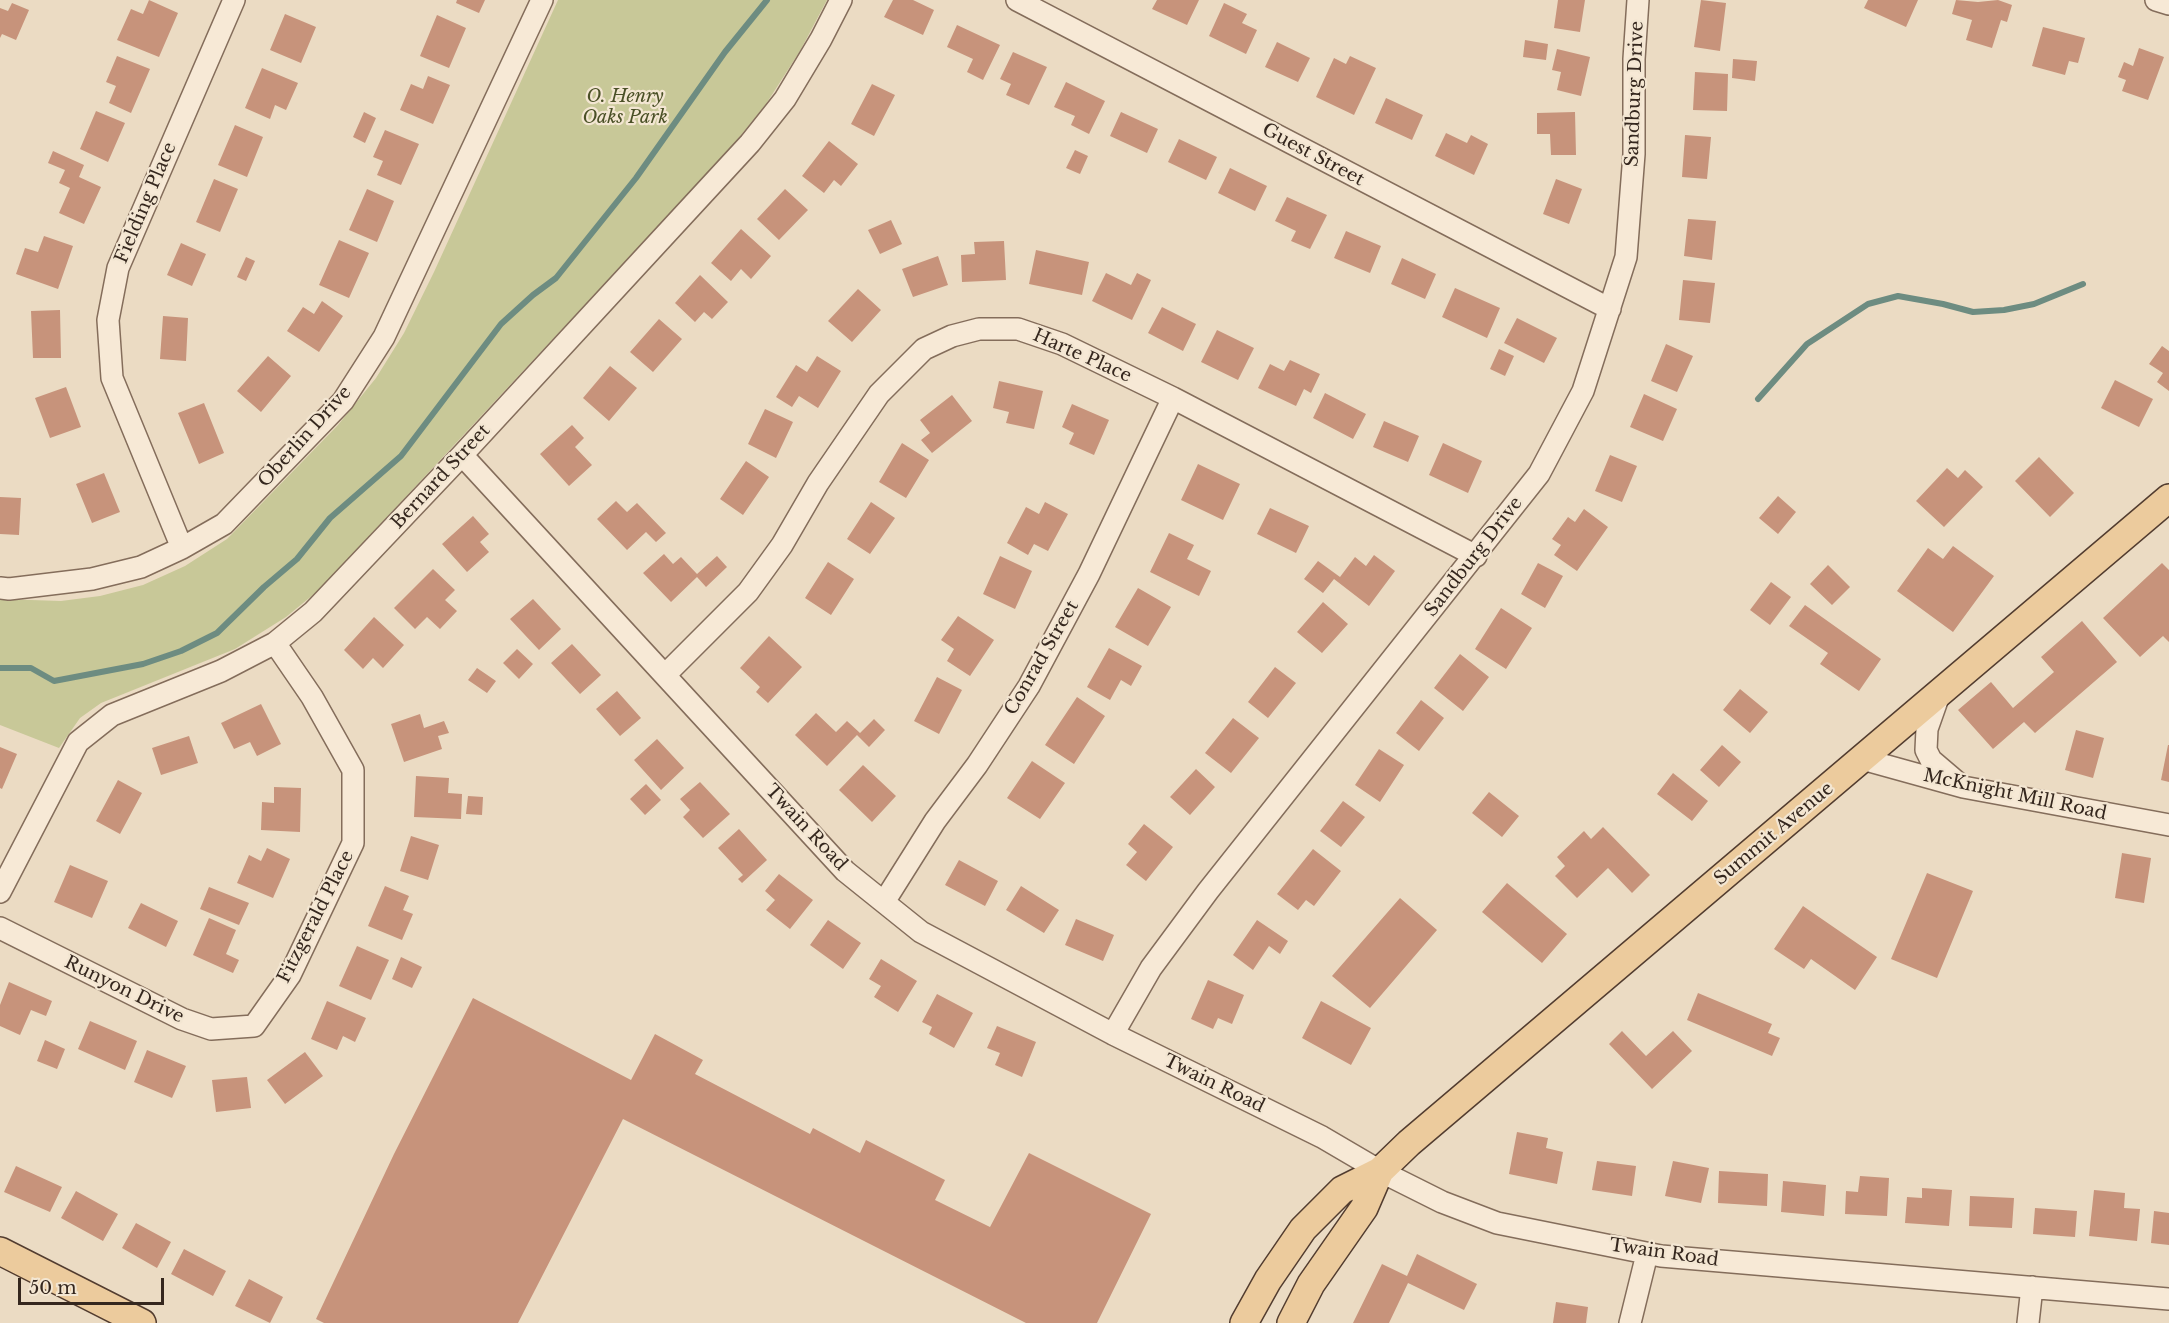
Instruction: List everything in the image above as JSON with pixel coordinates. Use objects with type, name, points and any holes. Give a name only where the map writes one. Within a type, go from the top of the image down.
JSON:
[{"type":"main road","name":"Summit Avenue","points":[[1244,1323],[1268,1280],[1303,1229],[1342,1190],[1380,1172],[1409,1143],[2169,498]]},
{"type":"main road","name":"Summit Avenue","points":[[1292,1323],[1311,1284],[1365,1208],[1380,1172]]},
{"type":"main road","points":[[0,1251],[142,1323]]},
{"type":"street","name":"Fielding Place","points":[[182,548],[112,378],[108,320],[118,268],[234,0]]},
{"type":"street","name":"Oberlin Drive","points":[[0,588],[9,589],[92,579],[141,567],[182,548],[224,524],[343,401],[384,337],[542,0]]},
{"type":"street","name":"Bernard Street","points":[[0,892],[78,742],[112,715],[221,671],[275,643],[313,612],[462,455],[750,143],[784,99],[821,39],[841,0]]},
{"type":"street","name":"Guest Street","points":[[1017,0],[1610,309]]},
{"type":"street","name":"Sandburg Drive","points":[[1113,1034],[1151,968],[1208,891],[1539,474],[1583,391],[1626,257],[1634,154],[1634,59],[1638,0]]},
{"type":"street","points":[[2156,0],[2169,4]]},
{"type":"street","name":"Harte Place","points":[[665,675],[748,592],[782,545],[818,483],[879,394],[924,349],[952,336],[979,329],[1018,329],[1062,344],[1173,398],[1476,556]]},
{"type":"street","name":"Conrad Street","points":[[884,902],[935,821],[977,765],[1029,686],[1089,574],[1173,398]]},
{"type":"street","name":"Twain Road","points":[[462,455],[845,871],[921,932],[1113,1034],[1322,1137],[1380,1172],[1442,1202],[1497,1223],[1647,1254],[2169,1299]]},
{"type":"street","name":"Fitzgerald Place","points":[[254,1026],[290,975],[353,843],[353,770],[312,697],[275,643]]},
{"type":"street","points":[[1940,692],[1927,729],[1926,750],[1931,760],[1963,787]]},
{"type":"street","name":"McKnight Mill Road","points":[[1862,759],[1963,787],[2169,825]]},
{"type":"street","name":"Runyon Drive","points":[[0,928],[182,1019],[210,1029],[254,1026]]},
{"type":"street","points":[[1630,1323],[1647,1254]]},
{"type":"street","points":[[2028,1323],[2032,1287]]},
{"type":"green space","name":"O. Henry Oaks Park","points":[[558,0],[827,0],[800,51],[766,104],[729,150],[319,590],[286,617],[235,649],[101,703],[80,718],[59,748],[0,725],[0,599],[61,601],[100,596],[143,585],[185,566],[227,539],[338,425],[376,378],[404,333],[434,272]]},
{"type":"building","points":[[149,0],[178,13],[159,57],[117,40],[131,9],[143,14]]},
{"type":"building","points":[[457,0],[485,0],[479,13],[456,3]]},
{"type":"building","points":[[893,0],[913,0],[934,10],[923,35],[884,17]]},
{"type":"building","points":[[1157,0],[1199,0],[1187,25],[1152,9]]},
{"type":"building","points":[[1558,0],[1585,0],[1580,32],[1554,28]]},
{"type":"building","points":[[1701,0],[1726,3],[1720,51],[1694,47]]},
{"type":"building","points":[[1868,0],[1918,0],[1906,27],[1864,8]]},
{"type":"building","points":[[1956,0],[1978,2],[1998,0],[2012,5],[2007,22],[2001,20],[1992,48],[1966,40],[1972,20],[1952,14]]},
{"type":"building","points":[[12,3],[29,10],[16,40],[2,34],[0,38],[0,8],[8,11]]},
{"type":"building","points":[[1224,3],[1247,14],[1242,23],[1257,30],[1246,54],[1209,36]]},
{"type":"building","points":[[285,14],[316,27],[301,63],[270,50]]},
{"type":"building","points":[[437,15],[466,28],[449,68],[420,56]]},
{"type":"building","points":[[957,25],[1000,45],[983,80],[967,72],[973,59],[947,47]]},
{"type":"building","points":[[2043,27],[2085,38],[2078,63],[2069,61],[2065,75],[2032,66]]},
{"type":"building","points":[[1525,40],[1548,44],[1546,60],[1523,57]]},
{"type":"building","points":[[1277,42],[1310,58],[1298,82],[1265,67]]},
{"type":"building","points":[[2139,48],[2164,57],[2148,100],[2122,91],[2126,80],[2118,77],[2124,62],[2133,66]]},
{"type":"building","points":[[1557,49],[1590,57],[1581,96],[1557,90],[1561,72],[1552,70]]},
{"type":"building","points":[[1013,52],[1047,67],[1029,105],[1006,95],[1011,84],[1000,79]]},
{"type":"building","points":[[117,56],[150,69],[131,113],[109,103],[116,86],[106,82]]},
{"type":"building","points":[[1350,56],[1376,68],[1354,115],[1316,97],[1334,58],[1346,64]]},
{"type":"building","points":[[1733,59],[1757,61],[1755,81],[1732,78]]},
{"type":"building","points":[[262,68],[298,83],[286,110],[275,105],[270,119],[245,108]]},
{"type":"building","points":[[1695,72],[1728,74],[1727,111],[1693,110]]},
{"type":"building","points":[[428,76],[450,85],[433,124],[400,110],[411,84],[423,89]]},
{"type":"building","points":[[1066,82],[1105,101],[1089,134],[1071,125],[1075,116],[1054,107]]},
{"type":"building","points":[[872,84],[895,95],[874,136],[851,124]]},
{"type":"building","points":[[1386,98],[1423,115],[1412,140],[1375,123]]},
{"type":"building","points":[[96,111],[125,123],[108,162],[80,149]]},
{"type":"building","points":[[364,112],[376,118],[365,143],[353,137]]},
{"type":"building","points":[[1121,112],[1158,129],[1147,153],[1110,136]]},
{"type":"building","points":[[1575,112],[1576,155],[1551,155],[1550,134],[1537,134],[1537,113]]},
{"type":"building","points":[[235,125],[263,137],[247,177],[218,165]]},
{"type":"building","points":[[385,130],[419,144],[401,185],[377,175],[383,161],[373,157]]},
{"type":"building","points":[[1446,133],[1467,143],[1471,135],[1488,144],[1474,175],[1435,156]]},
{"type":"building","points":[[1685,135],[1711,137],[1707,179],[1682,177]]},
{"type":"building","points":[[1179,139],[1217,157],[1206,180],[1168,162]]},
{"type":"building","points":[[829,141],[858,164],[841,186],[834,180],[824,193],[802,176]]},
{"type":"building","points":[[1075,150],[1088,156],[1080,174],[1066,168]]},
{"type":"building","points":[[53,151],[84,165],[79,177],[101,187],[84,224],[59,213],[70,188],[59,183],[65,170],[48,163]]},
{"type":"building","points":[[1230,168],[1267,186],[1255,211],[1218,193]]},
{"type":"building","points":[[214,179],[238,189],[220,232],[196,222]]},
{"type":"building","points":[[1556,179],[1582,189],[1569,224],[1543,214]]},
{"type":"building","points":[[367,189],[394,201],[377,242],[349,230]]},
{"type":"building","points":[[785,189],[808,210],[779,240],[757,219]]},
{"type":"building","points":[[1287,197],[1327,215],[1310,249],[1291,241],[1296,231],[1275,221]]},
{"type":"building","points":[[1688,219],[1716,221],[1712,260],[1684,256]]},
{"type":"building","points":[[891,220],[902,244],[880,254],[868,230]]},
{"type":"building","points":[[741,229],[771,256],[751,279],[741,269],[731,281],[711,263]]},
{"type":"building","points":[[1346,231],[1381,246],[1370,273],[1334,258]]},
{"type":"building","points":[[44,236],[73,246],[58,289],[16,274],[25,248],[38,252]]},
{"type":"building","points":[[339,240],[369,253],[349,298],[319,285]]},
{"type":"building","points":[[1004,241],[1006,280],[962,282],[961,255],[975,254],[974,242]]},
{"type":"building","points":[[181,243],[206,254],[192,286],[167,275]]},
{"type":"building","points":[[1036,250],[1089,262],[1082,295],[1029,284]]},
{"type":"building","points":[[938,256],[948,285],[913,297],[902,269]]},
{"type":"building","points":[[246,257],[255,261],[246,281],[237,277]]},
{"type":"building","points":[[1402,258],[1436,274],[1425,299],[1391,284]]},
{"type":"building","points":[[1106,273],[1131,285],[1137,273],[1151,280],[1132,320],[1092,301]]},
{"type":"building","points":[[700,275],[728,302],[712,319],[704,312],[695,322],[675,303]]},
{"type":"building","points":[[1683,280],[1715,283],[1710,323],[1679,320]]},
{"type":"building","points":[[1455,288],[1500,308],[1487,338],[1442,317]]},
{"type":"building","points":[[858,289],[881,310],[852,342],[828,321]]},
{"type":"building","points":[[322,301],[343,316],[319,352],[287,331],[303,307],[314,314]]},
{"type":"building","points":[[1162,307],[1196,324],[1183,351],[1148,333]]},
{"type":"building","points":[[60,310],[61,358],[33,358],[31,311]]},
{"type":"building","points":[[163,316],[188,318],[186,361],[160,359]]},
{"type":"building","points":[[1517,318],[1557,338],[1544,363],[1504,343]]},
{"type":"building","points":[[659,319],[682,339],[653,372],[630,352]]},
{"type":"building","points":[[1217,330],[1254,348],[1238,380],[1201,362]]},
{"type":"building","points":[[1666,344],[1693,356],[1677,392],[1651,381]]},
{"type":"building","points":[[2162,346],[2169,351],[2169,391],[2157,382],[2163,373],[2149,364]]},
{"type":"building","points":[[1499,349],[1514,356],[1505,376],[1490,369]]},
{"type":"building","points":[[268,356],[291,376],[261,412],[237,391]]},
{"type":"building","points":[[817,356],[841,371],[818,408],[799,396],[792,407],[776,397],[796,365],[807,372]]},
{"type":"building","points":[[1290,360],[1320,374],[1311,393],[1304,389],[1296,406],[1258,388],[1270,364],[1284,371]]},
{"type":"building","points":[[610,366],[637,388],[609,421],[583,398]]},
{"type":"building","points":[[2115,380],[2153,399],[2139,427],[2101,408]]},
{"type":"building","points":[[999,381],[1043,391],[1034,429],[1006,423],[1009,412],[993,408]]},
{"type":"building","points":[[66,387],[81,427],[50,438],[35,398]]},
{"type":"building","points":[[1325,393],[1366,414],[1353,439],[1313,418]]},
{"type":"building","points":[[1644,394],[1677,409],[1663,441],[1630,427]]},
{"type":"building","points":[[952,395],[972,421],[932,453],[921,440],[930,433],[920,420]]},
{"type":"building","points":[[204,403],[224,453],[199,464],[178,413]]},
{"type":"building","points":[[1072,404],[1109,420],[1094,455],[1069,444],[1074,433],[1062,427]]},
{"type":"building","points":[[765,409],[793,422],[776,458],[748,444]]},
{"type":"building","points":[[1384,421],[1419,436],[1408,462],[1373,447]]},
{"type":"building","points":[[572,425],[584,438],[575,447],[592,465],[569,486],[540,454]]},
{"type":"building","points":[[902,443],[929,460],[906,498],[879,482]]},
{"type":"building","points":[[1443,443],[1482,461],[1468,493],[1429,475]]},
{"type":"building","points":[[1610,455],[1637,466],[1622,502],[1595,491]]},
{"type":"building","points":[[2039,457],[2074,493],[2050,517],[2015,481]]},
{"type":"building","points":[[746,461],[769,477],[743,515],[720,499]]},
{"type":"building","points":[[1198,464],[1240,484],[1223,520],[1181,500]]},
{"type":"building","points":[[1947,468],[1958,478],[1965,470],[1983,487],[1944,527],[1916,501]]},
{"type":"building","points":[[104,473],[120,512],[92,523],[76,484]]},
{"type":"building","points":[[1778,496],[1796,512],[1778,534],[1759,518]]},
{"type":"building","points":[[0,497],[21,498],[19,535],[0,534]]},
{"type":"building","points":[[616,501],[627,512],[637,503],[666,533],[656,542],[646,532],[627,550],[597,519]]},
{"type":"building","points":[[871,502],[895,518],[870,554],[847,539]]},
{"type":"building","points":[[1045,502],[1068,514],[1048,551],[1034,544],[1028,555],[1007,543],[1026,507],[1039,514]]},
{"type":"building","points":[[1270,508],[1309,526],[1296,553],[1257,534]]},
{"type":"building","points":[[1584,509],[1608,527],[1577,571],[1554,555],[1561,545],[1552,539],[1568,517],[1575,522]]},
{"type":"building","points":[[473,516],[489,534],[480,542],[489,552],[467,572],[442,544]]},
{"type":"building","points":[[1169,533],[1194,545],[1187,559],[1211,571],[1199,596],[1150,572]]},
{"type":"building","points":[[1953,546],[1994,576],[1953,632],[1897,591],[1928,548],[1943,559]]},
{"type":"building","points":[[664,554],[673,564],[681,557],[697,574],[717,556],[727,567],[706,587],[697,577],[671,602],[643,573]]},
{"type":"building","points":[[1374,555],[1395,571],[1369,606],[1334,579],[1323,593],[1304,579],[1318,561],[1340,577],[1355,557],[1366,566]]},
{"type":"building","points":[[1000,556],[1032,571],[1015,609],[983,594]]},
{"type":"building","points":[[828,562],[854,579],[831,615],[805,598]]},
{"type":"building","points":[[1538,563],[1563,576],[1545,608],[1521,594]]},
{"type":"building","points":[[2162,563],[2169,570],[2169,642],[2163,636],[2140,657],[2103,618]]},
{"type":"building","points":[[1828,565],[1850,587],[1832,605],[1810,584]]},
{"type":"building","points":[[433,569],[455,590],[445,600],[457,611],[440,629],[427,617],[415,629],[394,608]]},
{"type":"building","points":[[1771,582],[1791,597],[1770,625],[1750,610]]},
{"type":"building","points":[[1138,588],[1171,607],[1148,646],[1115,627]]},
{"type":"building","points":[[533,599],[561,629],[539,650],[510,619]]},
{"type":"building","points":[[1323,602],[1348,624],[1322,653],[1297,632]]},
{"type":"building","points":[[1805,605],[1881,659],[1859,691],[1820,664],[1828,653],[1789,626]]},
{"type":"building","points":[[1501,608],[1532,628],[1506,669],[1475,649]]},
{"type":"building","points":[[958,616],[994,640],[970,676],[947,661],[954,649],[941,640]]},
{"type":"building","points":[[374,617],[404,645],[383,668],[373,658],[363,669],[344,650]]},
{"type":"building","points":[[2082,621],[2117,662],[2035,733],[2024,722],[1993,749],[1958,710],[1991,682],[2013,708],[2054,672],[2041,657]]},
{"type":"building","points":[[769,636],[802,667],[768,703],[756,692],[760,687],[740,668]]},
{"type":"building","points":[[572,644],[601,675],[580,694],[551,663]]},
{"type":"building","points":[[1109,648],[1142,666],[1131,686],[1121,680],[1110,700],[1087,687]]},
{"type":"building","points":[[517,649],[533,664],[519,679],[503,663]]},
{"type":"building","points":[[1460,654],[1489,677],[1463,711],[1434,688]]},
{"type":"building","points":[[1275,667],[1296,683],[1268,718],[1248,702]]},
{"type":"building","points":[[477,668],[496,681],[487,693],[468,680]]},
{"type":"building","points":[[937,677],[962,690],[939,734],[914,721]]},
{"type":"building","points":[[1740,689],[1768,712],[1750,733],[1723,710]]},
{"type":"building","points":[[617,691],[641,718],[620,736],[596,709]]},
{"type":"building","points":[[1077,697],[1105,716],[1074,764],[1045,745]]},
{"type":"building","points":[[1421,700],[1444,718],[1419,751],[1396,733]]},
{"type":"building","points":[[261,704],[281,744],[257,756],[250,742],[234,749],[221,723]]},
{"type":"building","points":[[816,713],[836,732],[847,721],[860,733],[874,719],[885,730],[869,747],[857,735],[827,766],[795,735]]},
{"type":"building","points":[[420,714],[424,728],[444,721],[449,733],[438,736],[442,749],[404,762],[391,724]]},
{"type":"building","points":[[1233,718],[1259,738],[1231,773],[1205,753]]},
{"type":"building","points":[[2076,730],[2104,738],[2093,778],[2065,770]]},
{"type":"building","points":[[189,736],[198,763],[161,775],[152,748]]},
{"type":"building","points":[[657,739],[684,768],[661,790],[634,760]]},
{"type":"building","points":[[1722,745],[1741,762],[1719,787],[1700,770]]},
{"type":"building","points":[[2169,745],[2169,782],[2161,780]]},
{"type":"building","points":[[0,747],[17,754],[2,789],[0,788]]},
{"type":"building","points":[[1379,749],[1404,765],[1380,802],[1355,785]]},
{"type":"building","points":[[1032,761],[1065,783],[1040,819],[1007,798]]},
{"type":"building","points":[[863,765],[896,796],[872,822],[839,790]]},
{"type":"building","points":[[1196,769],[1215,787],[1190,815],[1170,797]]},
{"type":"building","points":[[1673,773],[1708,801],[1692,821],[1657,794]]},
{"type":"building","points":[[416,776],[449,778],[448,793],[462,794],[461,819],[414,817]]},
{"type":"building","points":[[118,780],[142,793],[120,834],[96,821]]},
{"type":"building","points":[[700,782],[730,814],[703,838],[683,817],[690,810],[680,799]]},
{"type":"building","points":[[646,784],[661,800],[645,815],[630,799]]},
{"type":"building","points":[[274,787],[301,788],[300,832],[261,830],[262,802],[274,803]]},
{"type":"building","points":[[1489,792],[1519,816],[1502,837],[1472,813]]},
{"type":"building","points":[[468,796],[483,797],[482,815],[466,814]]},
{"type":"building","points":[[1343,801],[1365,817],[1341,847],[1320,831]]},
{"type":"building","points":[[1144,824],[1173,847],[1146,881],[1126,865],[1137,852],[1128,844]]},
{"type":"building","points":[[1603,827],[1650,875],[1632,893],[1608,868],[1577,898],[1555,876],[1565,866],[1557,857],[1584,831],[1591,839]]},
{"type":"building","points":[[739,829],[767,860],[742,883],[738,879],[743,875],[718,848]]},
{"type":"building","points":[[411,836],[439,845],[428,880],[400,871]]},
{"type":"building","points":[[267,848],[290,859],[273,898],[237,883],[249,855],[261,861]]},
{"type":"building","points":[[1313,849],[1341,871],[1314,906],[1306,900],[1298,910],[1277,894]]},
{"type":"building","points":[[2122,853],[2151,858],[2144,903],[2115,898]]},
{"type":"building","points":[[959,860],[998,881],[985,906],[945,885]]},
{"type":"building","points":[[70,865],[108,881],[92,918],[54,902]]},
{"type":"building","points":[[1927,873],[1973,891],[1937,978],[1891,959]]},
{"type":"building","points":[[779,874],[813,900],[790,929],[766,910],[775,900],[765,891]]},
{"type":"building","points":[[1507,883],[1567,934],[1542,963],[1482,912]]},
{"type":"building","points":[[385,886],[409,896],[403,910],[413,914],[402,940],[368,926]]},
{"type":"building","points":[[1021,886],[1059,910],[1044,933],[1006,910]]},
{"type":"building","points":[[209,887],[249,903],[239,925],[200,909]]},
{"type":"building","points":[[1400,898],[1437,930],[1370,1008],[1332,976]]},
{"type":"building","points":[[141,903],[178,921],[166,947],[128,928]]},
{"type":"building","points":[[1803,906],[1877,957],[1855,990],[1811,959],[1804,969],[1774,949]]},
{"type":"building","points":[[209,918],[236,930],[226,954],[239,960],[233,973],[193,955]]},
{"type":"building","points":[[1076,919],[1114,935],[1103,961],[1065,945]]},
{"type":"building","points":[[828,920],[861,943],[843,969],[810,945]]},
{"type":"building","points":[[1257,920],[1288,941],[1280,954],[1269,946],[1253,970],[1233,955]]},
{"type":"building","points":[[357,946],[389,960],[371,1000],[339,986]]},
{"type":"building","points":[[401,957],[422,967],[412,988],[392,979]]},
{"type":"building","points":[[881,959],[917,981],[898,1012],[874,997],[881,986],[869,979]]},
{"type":"building","points":[[1208,980],[1244,995],[1232,1024],[1218,1018],[1213,1029],[1191,1019]]},
{"type":"building","points":[[9,982],[52,1001],[46,1016],[31,1010],[20,1035],[0,1026],[0,1005]]},
{"type":"building","points":[[1698,993],[1772,1024],[1768,1033],[1780,1038],[1772,1056],[1687,1020]]},
{"type":"building","points":[[937,994],[973,1013],[954,1048],[929,1034],[932,1027],[922,1022]]},
{"type":"building","points":[[473,998],[631,1080],[655,1034],[703,1060],[695,1074],[810,1134],[813,1128],[860,1153],[866,1140],[945,1180],[935,1200],[990,1227],[1029,1153],[1151,1214],[1097,1323],[1026,1323],[623,1119],[518,1323],[324,1323],[316,1319],[394,1154]]},
{"type":"building","points":[[327,1001],[366,1018],[355,1042],[343,1036],[337,1050],[311,1039]]},
{"type":"building","points":[[1321,1001],[1371,1028],[1351,1065],[1302,1038]]},
{"type":"building","points":[[90,1021],[137,1041],[125,1070],[78,1049]]},
{"type":"building","points":[[997,1026],[1036,1042],[1022,1077],[995,1065],[1000,1053],[987,1048]]},
{"type":"building","points":[[1622,1031],[1646,1056],[1673,1031],[1692,1051],[1652,1089],[1609,1044]]},
{"type":"building","points":[[45,1040],[65,1049],[57,1069],[37,1061]]},
{"type":"building","points":[[147,1050],[186,1066],[172,1098],[134,1082]]},
{"type":"building","points":[[305,1052],[323,1076],[285,1104],[267,1080]]},
{"type":"building","points":[[247,1077],[251,1108],[216,1112],[212,1080]]},
{"type":"building","points":[[1517,1132],[1548,1138],[1546,1148],[1563,1152],[1557,1184],[1509,1174]]},
{"type":"building","points":[[1597,1161],[1636,1166],[1632,1196],[1592,1190]]},
{"type":"building","points":[[1673,1161],[1709,1168],[1701,1203],[1665,1196]]},
{"type":"building","points":[[16,1166],[62,1187],[50,1212],[4,1192]]},
{"type":"building","points":[[1719,1171],[1768,1174],[1767,1206],[1718,1203]]},
{"type":"building","points":[[1860,1176],[1889,1178],[1887,1216],[1845,1214],[1846,1191],[1858,1192]]},
{"type":"building","points":[[1783,1181],[1826,1185],[1824,1216],[1781,1212]]},
{"type":"building","points":[[1922,1188],[1952,1190],[1949,1226],[1905,1223],[1907,1197],[1922,1198]]},
{"type":"building","points":[[2094,1190],[2125,1193],[2124,1208],[2140,1209],[2137,1241],[2089,1236]]},
{"type":"building","points":[[76,1191],[118,1214],[103,1241],[61,1218]]},
{"type":"building","points":[[1970,1196],[2014,1198],[2012,1228],[1969,1226]]},
{"type":"building","points":[[2035,1208],[2077,1211],[2075,1237],[2033,1234]]},
{"type":"building","points":[[2154,1211],[2169,1213],[2169,1245],[2151,1243]]},
{"type":"building","points":[[136,1223],[171,1242],[157,1268],[122,1248]]},
{"type":"building","points":[[184,1249],[226,1271],[213,1296],[171,1274]]},
{"type":"building","points":[[1417,1254],[1477,1284],[1464,1310],[1408,1283],[1389,1323],[1353,1323],[1382,1264],[1407,1276]]},
{"type":"building","points":[[249,1279],[283,1297],[270,1323],[235,1306]]},
{"type":"building","points":[[1556,1302],[1588,1307],[1586,1323],[1553,1323]]},
{"type":"waterway","points":[[0,668],[31,668],[54,681],[143,664],[181,651],[217,633],[264,587],[297,559],[330,518],[401,456],[501,324],[556,278],[636,178],[725,52],[767,0]]},
{"type":"waterway","points":[[1758,399],[1807,344],[1868,304],[1898,296],[1973,312],[2004,310],[2034,304],[2083,284]]}]
